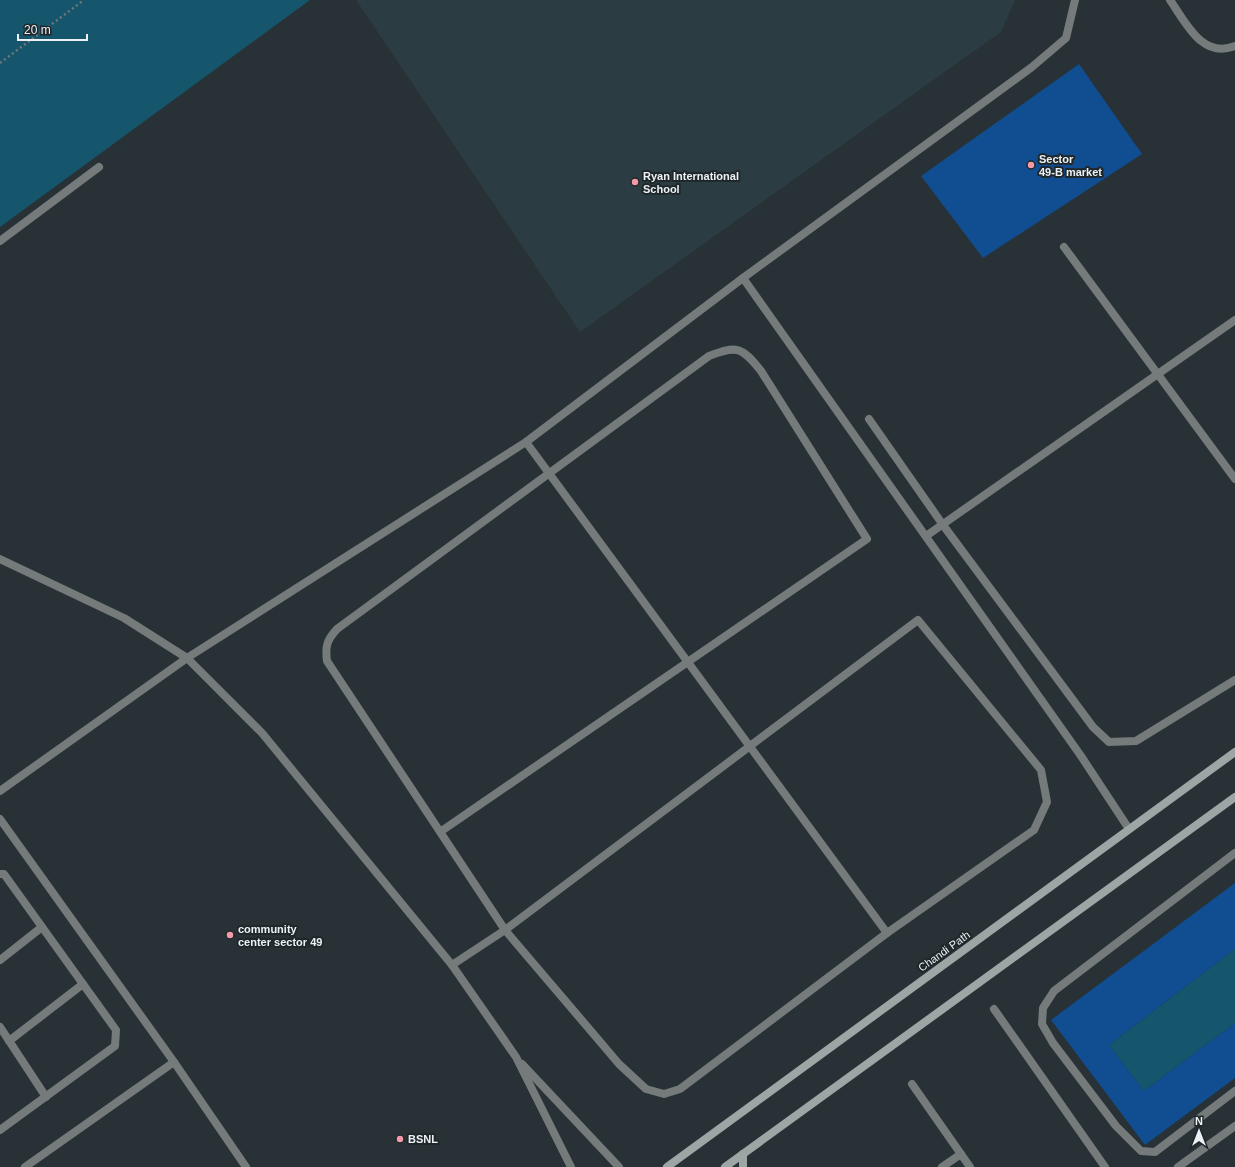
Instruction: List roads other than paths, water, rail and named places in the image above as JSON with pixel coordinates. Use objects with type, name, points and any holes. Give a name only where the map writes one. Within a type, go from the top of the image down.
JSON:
[{"type":"main road","name":"Chandi Path","points":[[667,1167],[1235,752]]},
{"type":"main road","points":[[725,1167],[1235,797]]},
{"type":"main road","points":[[743,1154],[743,1167]]},
{"type":"street","points":[[0,791],[187,658],[526,442],[743,278],[1032,67],[1066,38],[1075,0]]},
{"type":"street","points":[[1170,0],[1201,43],[1211,48],[1226,50],[1235,46]]},
{"type":"street","points":[[0,241],[99,167]]},
{"type":"street","points":[[1064,247],[1235,479]]},
{"type":"street","points":[[743,278],[1082,756],[1129,829]]},
{"type":"street","points":[[926,536],[1235,320]]},
{"type":"street","points":[[440,832],[866,538],[760,370],[748,354],[736,349],[709,356],[337,628],[329,637],[325,646],[327,661],[440,832],[505,930],[619,1064],[646,1089],[664,1094],[680,1089],[887,933],[1034,830],[1047,802],[1041,770],[918,620],[505,930],[452,964]]},
{"type":"street","points":[[869,419],[943,525],[1093,727],[1109,742],[1136,741],[1235,680]]},
{"type":"street","points":[[526,442],[887,933]]},
{"type":"street","points":[[0,559],[124,618],[187,658],[262,733],[452,964],[516,1057],[571,1167]]},
{"type":"street","points":[[0,819],[174,1062],[246,1167]]},
{"type":"street","points":[[1235,854],[1054,991],[1043,1008],[1042,1024],[1053,1043],[1116,1126],[1141,1151],[1155,1152],[1235,1091]]},
{"type":"street","points":[[0,874],[4,874],[116,1030],[115,1046],[0,1130]]},
{"type":"street","points":[[0,960],[42,927]]},
{"type":"street","points":[[9,1041],[84,984]]},
{"type":"street","points":[[994,1009],[1105,1167]]},
{"type":"street","points":[[0,1027],[46,1097]]},
{"type":"street","points":[[516,1057],[619,1167]]},
{"type":"street","points":[[25,1167],[174,1062]]},
{"type":"street","points":[[912,1084],[970,1167]]},
{"type":"street","points":[[1178,1167],[1235,1126]]},
{"type":"street","points":[[942,1167],[961,1154]]},
{"type":"place","name":"Sector 49-B market","points":[[1031,165]]},
{"type":"place","name":"Ryan International School","points":[[635,182]]},
{"type":"place","name":"community center sector 49","points":[[230,935]]},
{"type":"place","name":"BSNL","points":[[400,1139]]}]
